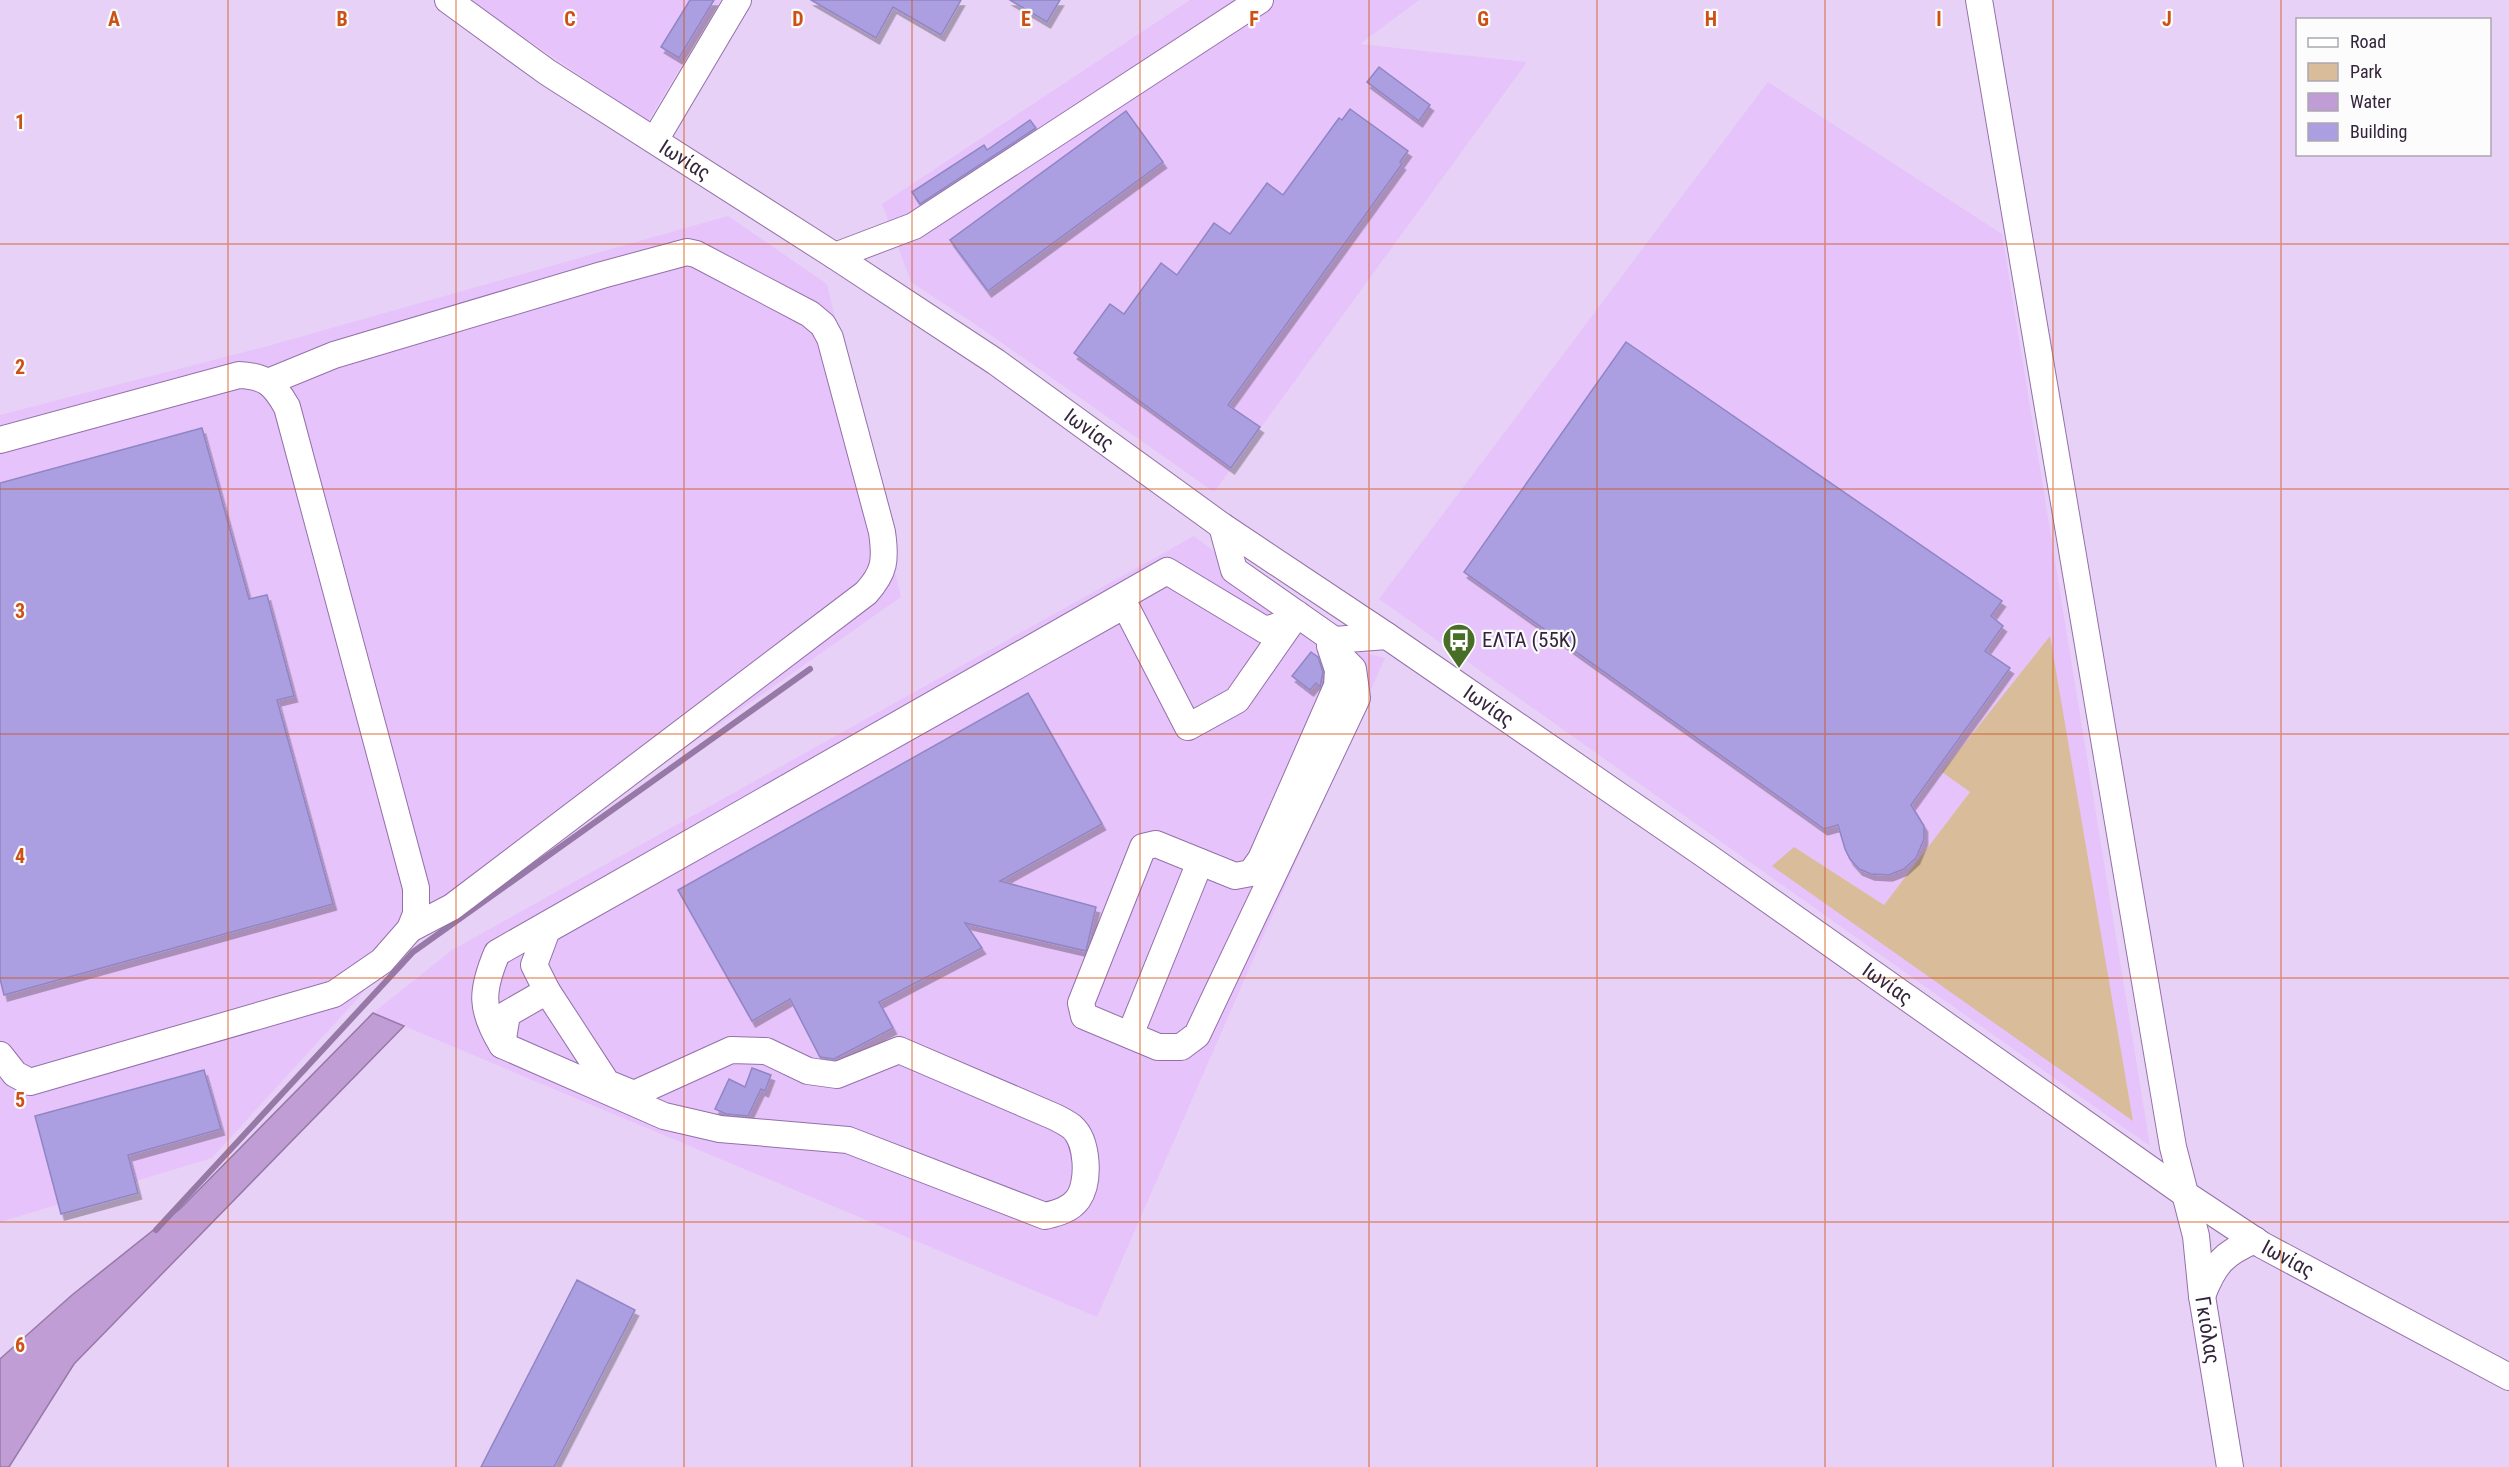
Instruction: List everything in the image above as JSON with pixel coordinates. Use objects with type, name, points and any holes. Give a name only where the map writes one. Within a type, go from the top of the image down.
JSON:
[{"type":"street","name":"Ιωνίας","points":[[448,0],[547,72],[836,256],[996,362],[1222,526],[1387,636],[1708,857],[2185,1194],[2255,1240],[2509,1377]]},
{"type":"street","points":[[655,140],[738,0]]},
{"type":"street","points":[[836,256],[914,226],[1260,0]]},
{"type":"street","name":"Γκιόλας","points":[[1979,0],[2173,1147],[2196,1236],[2202,1296],[2230,1467]]},
{"type":"street","points":[[268,382],[345,351],[602,274],[687,252],[696,254],[810,314],[823,325],[830,338],[882,532],[884,566],[878,580],[866,593],[452,907],[410,929]]},
{"type":"street","points":[[0,440],[239,375],[256,376],[268,382],[279,393],[287,407],[416,888],[416,914],[410,929],[382,961],[334,994],[30,1082],[15,1074],[0,1055]]},
{"type":"street","points":[[1222,526],[1234,570],[1294,618],[1332,643],[1353,669],[1357,698],[1197,1035],[1181,1047],[1158,1047],[1084,1016],[1081,1003],[1143,847],[1156,844],[1235,876],[1251,873],[1261,859],[1337,687],[1338,670],[1332,643]]},
{"type":"street","points":[[1167,571],[1265,630],[1294,618],[1237,700],[1188,727],[1125,605],[547,930],[534,965],[547,991],[608,1083],[634,1094],[731,1050],[766,1051],[808,1071],[837,1075],[899,1050],[1055,1117],[1073,1128],[1082,1144],[1087,1172],[1078,1198],[1064,1211],[1045,1216],[848,1140],[720,1129],[664,1116],[502,1045],[489,1024],[485,1005],[486,979],[497,952],[1167,571]]},
{"type":"street","points":[[1332,643],[1387,636]]},
{"type":"street","points":[[1130,1035],[1200,862]]},
{"type":"street","points":[[502,1045],[507,1014],[547,991]]},
{"type":"street","points":[[2202,1296],[2210,1274],[2221,1260],[2234,1249],[2255,1240]]},
{"type":"shaded area","points":[[472,0],[721,0],[648,121],[495,18]]},
{"type":"shaded area","points":[[1190,0],[1419,0],[1360,44],[1527,62],[1214,492],[978,326],[911,282],[882,204]]},
{"type":"shaded area","points":[[1768,82],[2002,234],[2150,1146],[1379,599]]},
{"type":"shaded area","points":[[728,216],[827,284],[901,597],[410,941],[212,1158],[0,1222],[0,415],[268,346]]},
{"type":"shaded area","points":[[1194,536],[1340,646],[1385,658],[1097,1317],[373,1013],[452,950]]},
{"type":"green space","points":[[2050,636],[2133,1121],[1772,866],[1794,847],[1884,905],[1970,792],[1942,772]]},
{"type":"water","points":[[373,1013],[404,1026],[74,1364],[9,1467],[0,1467],[0,1359],[72,1295],[181,1208]]},
{"type":"building","points":[[690,0],[714,0],[679,58],[661,47]]},
{"type":"building","points":[[811,0],[961,0],[941,35],[893,7],[876,38]]},
{"type":"building","points":[[1010,0],[1060,0],[1047,22]]},
{"type":"building","points":[[1379,67],[1430,105],[1419,121],[1367,82]]},
{"type":"building","points":[[1350,109],[1408,151],[1400,162],[1402,164],[1228,405],[1260,427],[1231,468],[1074,353],[1110,304],[1124,314],[1161,263],[1177,275],[1214,223],[1230,234],[1267,183],[1283,195],[1339,118],[1342,120]]},
{"type":"building","points":[[1126,111],[1163,162],[988,291],[950,240]]},
{"type":"building","points":[[1030,120],[1036,128],[920,204],[912,192],[984,145],[987,150]]},
{"type":"building","points":[[1626,342],[2002,601],[1991,616],[2003,626],[1985,651],[2010,668],[1911,805],[1924,826],[1924,839],[1916,858],[1904,869],[1889,875],[1871,874],[1859,869],[1845,849],[1838,825],[1824,829],[1464,572]]},
{"type":"building","points":[[202,428],[249,599],[267,595],[294,696],[277,700],[333,904],[4,995],[0,979],[0,483]]},
{"type":"building","points":[[1311,652],[1318,657],[1323,672],[1320,687],[1316,683],[1310,690],[1292,676]]},
{"type":"building","points":[[1028,693],[1102,824],[1000,881],[1096,907],[1086,951],[965,923],[982,948],[879,1002],[893,1028],[834,1059],[820,1057],[790,999],[752,1021],[678,890]]},
{"type":"building","points":[[752,1068],[771,1075],[765,1091],[761,1089],[748,1116],[726,1114],[715,1109],[729,1079],[745,1087]]},
{"type":"building","points":[[204,1070],[221,1129],[128,1155],[138,1193],[61,1214],[35,1116]]},
{"type":"building","points":[[577,1280],[635,1310],[554,1467],[481,1467]]},
{"type":"waterway","points":[[156,1230],[413,952],[810,669]]},
{"type":"place","name":"ΕΛΤΑ (55Κ)","points":[[1459,669]]}]
